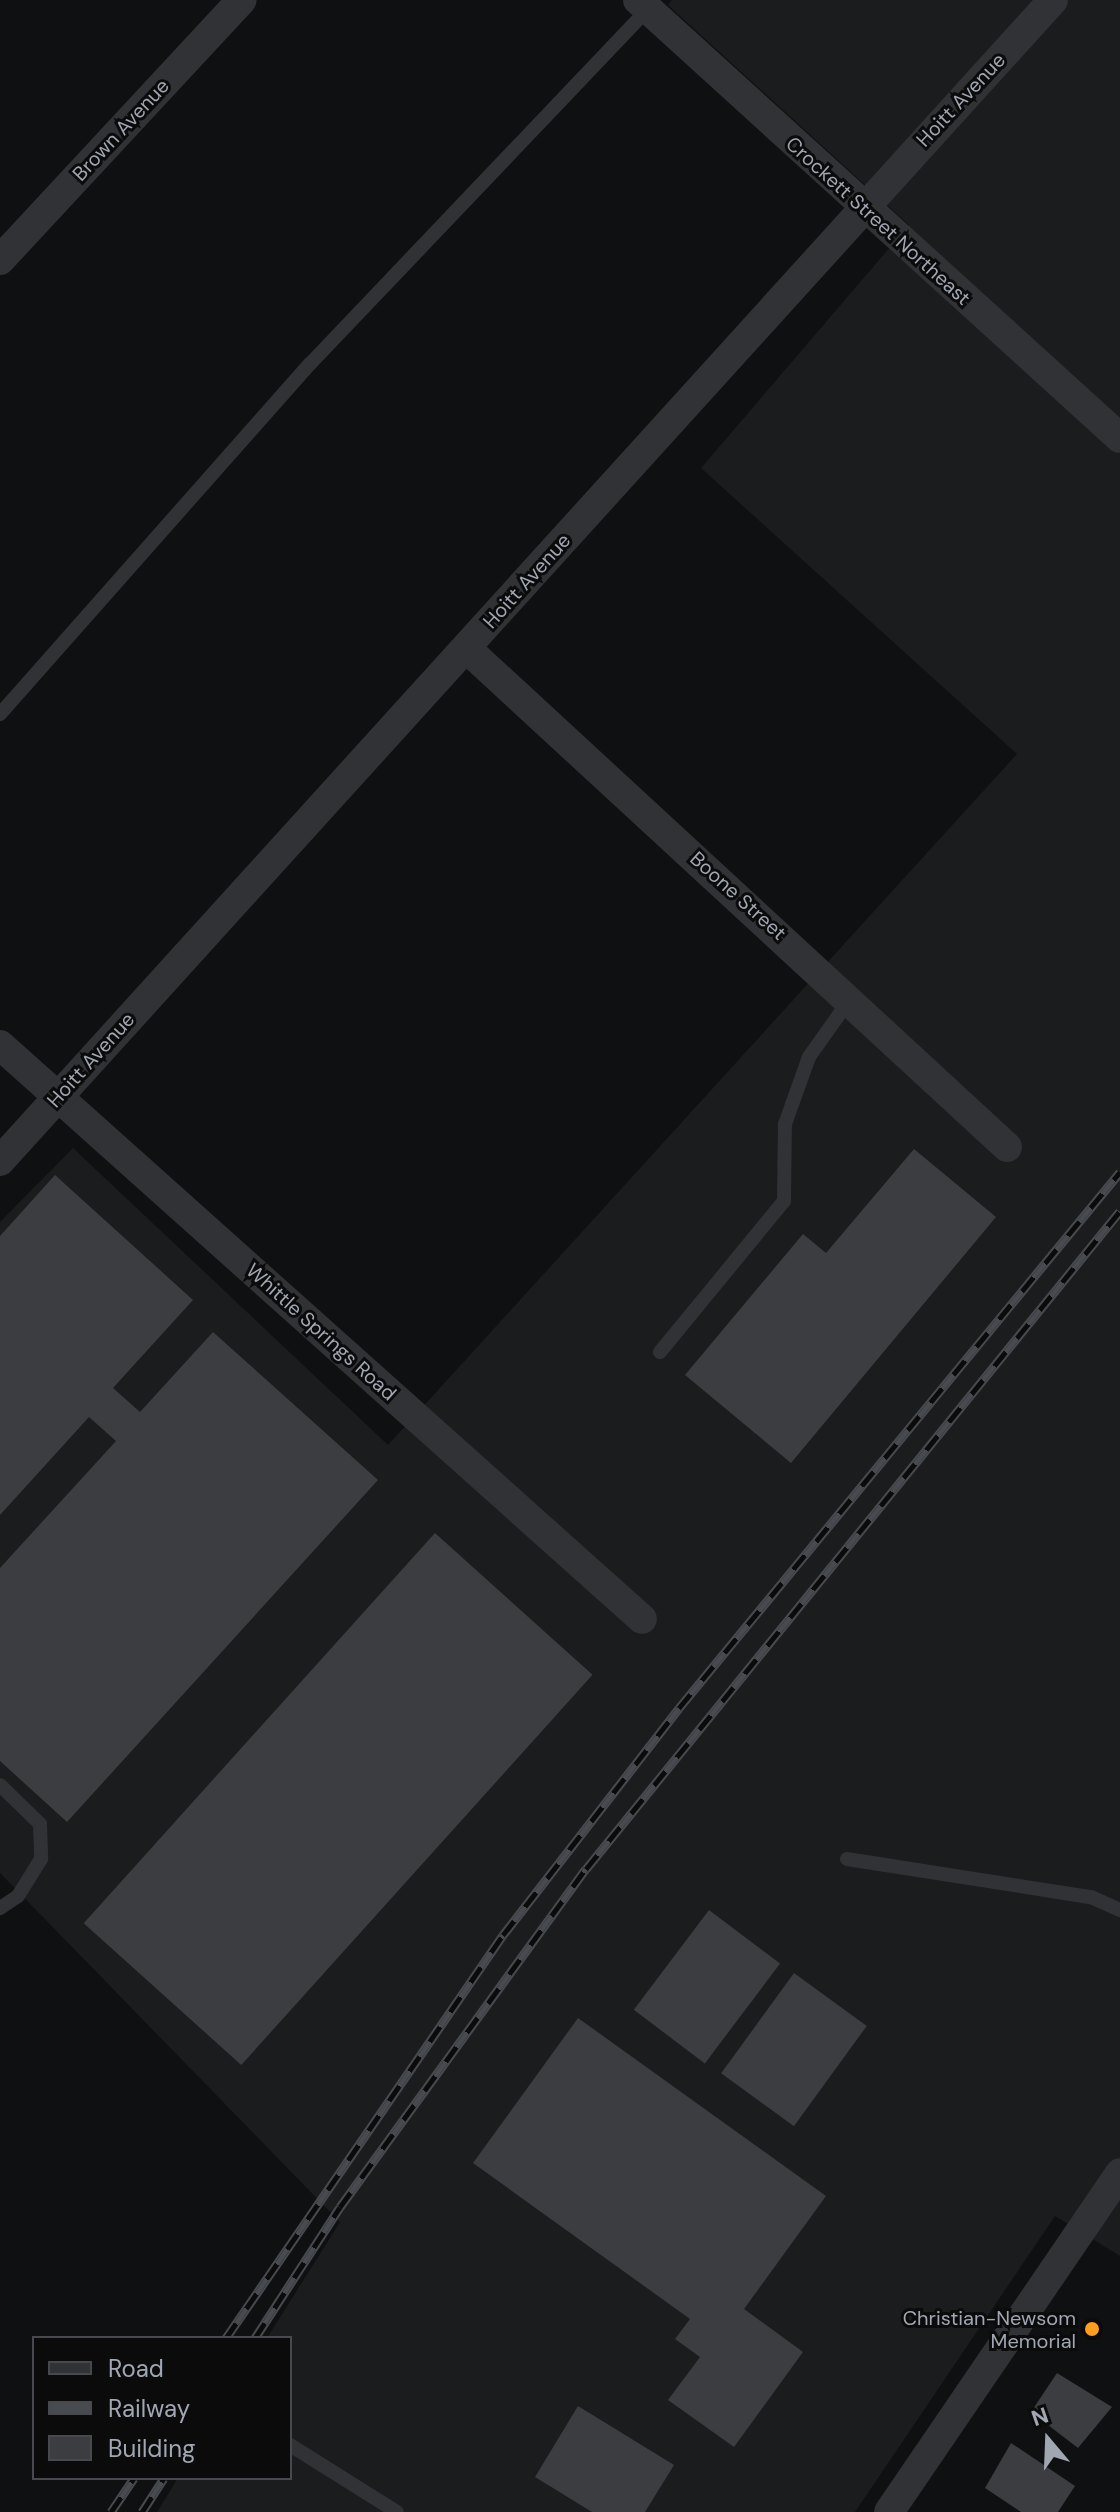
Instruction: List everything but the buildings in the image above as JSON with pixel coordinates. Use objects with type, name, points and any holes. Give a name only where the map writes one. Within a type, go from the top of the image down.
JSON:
[{"type":"street","name":"Brown Avenue","points":[[5,246],[242,0]]},
{"type":"street","name":"Hoitt Avenue","points":[[0,1161],[1053,0]]},
{"type":"street","name":"Crockett Street Northeast","points":[[643,4],[862,208],[1120,438]]},
{"type":"street","name":"Boone Street","points":[[466,648],[1007,1147]]},
{"type":"street","name":"Whittle Springs Road","points":[[0,1045],[642,1619]]},
{"type":"street","points":[[889,2512],[1120,2173]]},
{"type":"lane","points":[[0,714],[310,364],[643,4]]},
{"type":"lane","points":[[660,1352],[784,1201],[785,1124],[809,1057],[850,999]]},
{"type":"lane","points":[[0,1785],[40,1824],[41,1859],[18,1896],[0,1908]]},
{"type":"lane","points":[[847,1859],[1091,1897],[1120,1910]]},
{"type":"lane","points":[[292,2446],[397,2512]]},
{"type":"shaded area","points":[[672,0],[1120,0],[1120,2256],[1055,2216],[855,2512],[157,2512],[177,2480],[292,2480],[292,2336],[268,2336],[340,2222],[0,1873],[0,1222],[73,1148],[388,1445],[1017,754],[701,468],[909,225],[668,5]]},
{"type":"railway","points":[[227,2336],[503,1935],[679,1708],[1120,1172]]},
{"type":"railway","points":[[256,2336],[340,2207],[586,1869],[1120,1211]]},
{"type":"railway","points":[[111,2512],[133,2480]]},
{"type":"railway","points":[[142,2512],[163,2480]]},
{"type":"place","name":"Christian-Newsom Memorial","points":[[1092,2329]]}]
